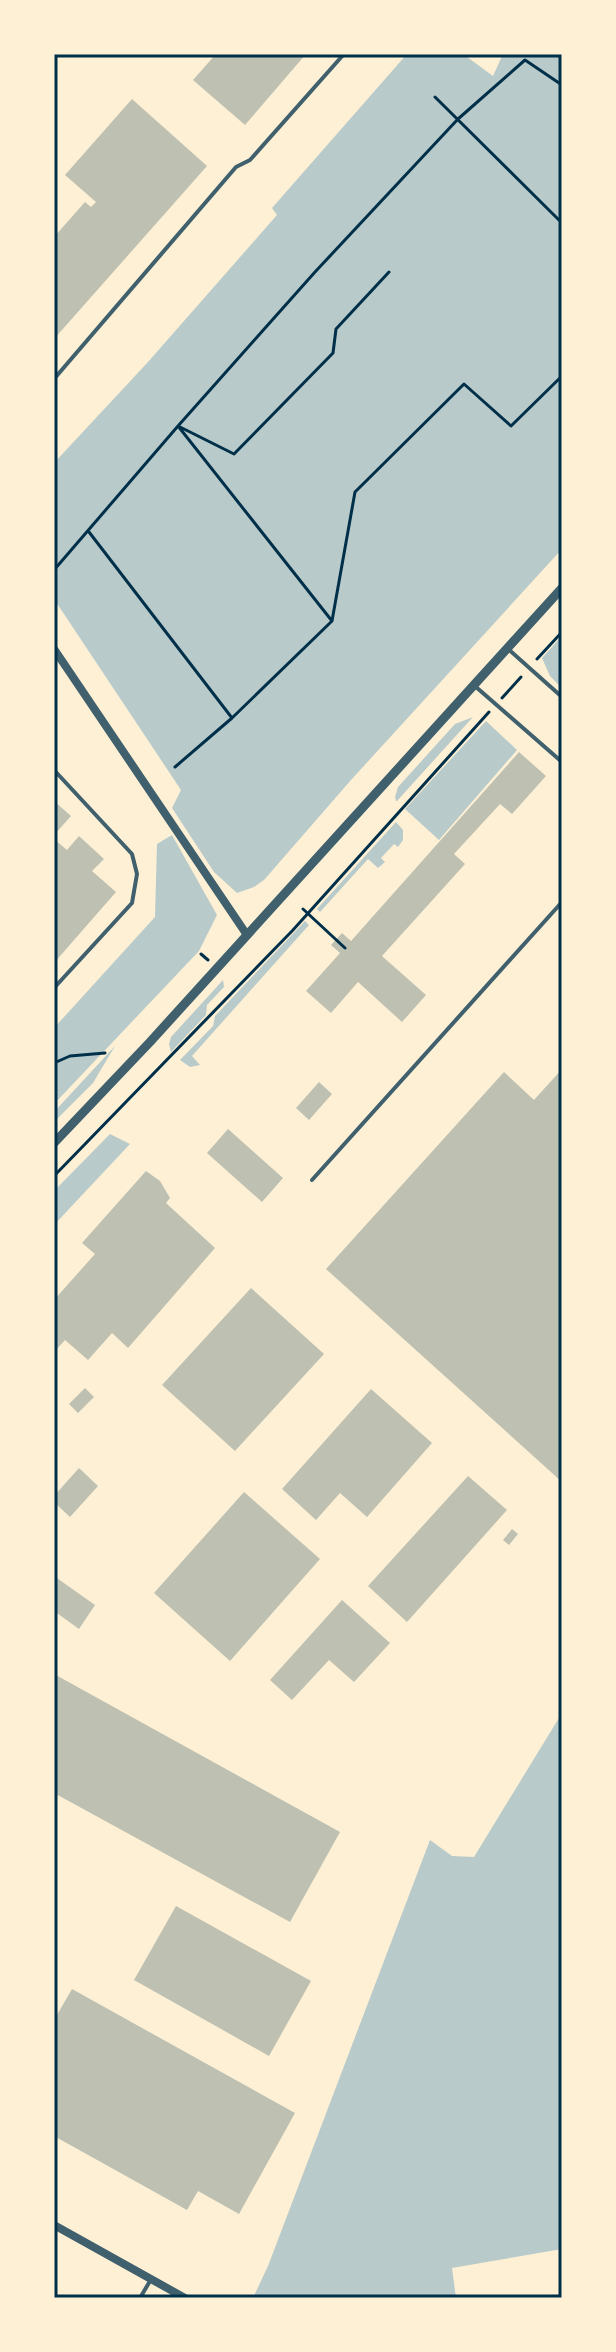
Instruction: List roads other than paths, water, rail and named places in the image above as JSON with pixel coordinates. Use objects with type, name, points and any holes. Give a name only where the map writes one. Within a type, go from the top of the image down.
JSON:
[{"type":"street","points":[[54,1143],[562,588]]},
{"type":"street","points":[[54,649],[247,935]]},
{"type":"street","points":[[54,2225],[185,2298]]},
{"type":"lane","points":[[54,379],[236,167],[250,160],[344,54]]},
{"type":"lane","points":[[507,648],[562,697]]},
{"type":"lane","points":[[474,686],[562,762]]},
{"type":"lane","points":[[54,770],[132,854],[137,874],[132,903],[54,988]]},
{"type":"lane","points":[[312,1180],[562,902]]},
{"type":"lane","points":[[140,2298],[151,2279]]}]
